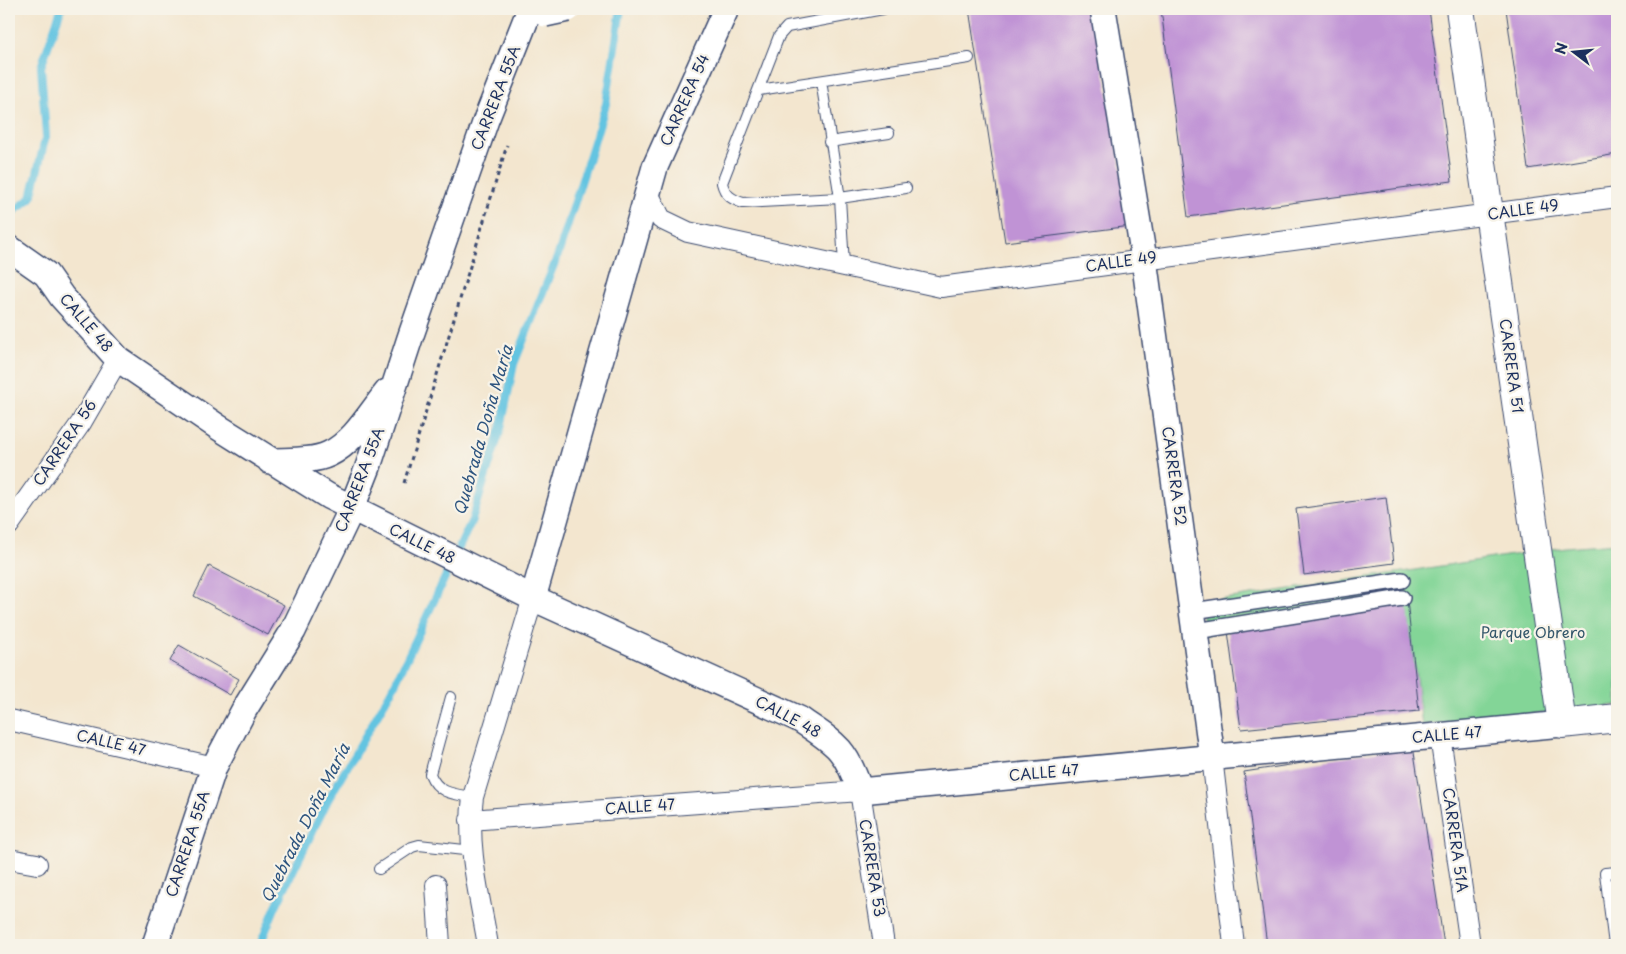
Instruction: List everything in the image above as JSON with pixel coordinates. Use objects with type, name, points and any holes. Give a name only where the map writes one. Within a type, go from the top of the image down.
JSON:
[{"type":"main road","name":"CARRERA 51","points":[[1460,9],[1562,724]]},
{"type":"main road","name":"CALLE 47","points":[[1562,724],[1617,718]]},
{"type":"street","name":"CARRERA 54","points":[[533,598],[655,167],[726,9]]},
{"type":"street","name":"CARRERA 52","points":[[1103,9],[1144,259],[1195,621],[1234,945]]},
{"type":"street","name":"CARRERA 55A","points":[[152,944],[214,767],[244,710],[293,631],[351,510],[368,467],[486,120],[543,12]]},
{"type":"street","name":"CALLE 49","points":[[648,193],[661,219],[688,232],[941,287],[1617,197]]},
{"type":"street","name":"CALLE 48","points":[[9,248],[46,274],[62,297],[97,334],[118,360],[270,461],[351,510],[533,598],[799,719],[834,742],[852,765],[860,791]]},
{"type":"street","name":"CARRERA 56","points":[[9,525],[81,423],[118,360]]},
{"type":"street","points":[[270,461],[298,460],[328,455],[350,439],[398,378]]},
{"type":"street","points":[[1195,621],[1402,580]]},
{"type":"street","points":[[488,945],[470,820],[473,797],[533,598]]},
{"type":"street","points":[[1195,621],[1402,598]]},
{"type":"street","name":"CALLE 47","points":[[9,720],[214,767]]},
{"type":"street","name":"CALLE 47","points":[[470,820],[860,791],[1562,724]]},
{"type":"street","name":"CARRERA 51A","points":[[1440,736],[1470,945]]},
{"type":"street","name":"CARRERA 53","points":[[860,791],[884,945]]},
{"type":"street","points":[[9,859],[38,864]]},
{"type":"street","points":[[436,885],[440,945]]},
{"type":"lane","points":[[879,9],[787,27],[779,36],[724,172],[722,183],[724,192],[732,199],[743,203],[840,198],[906,188]]},
{"type":"lane","points":[[758,90],[969,58]]},
{"type":"lane","points":[[821,81],[829,142],[840,198],[844,265]]},
{"type":"lane","points":[[829,142],[889,133]]},
{"type":"lane","points":[[451,697],[430,774],[438,788],[444,792],[473,797]]},
{"type":"lane","points":[[379,869],[412,847],[420,846],[473,851]]},
{"type":"lane","points":[[1616,945],[1605,873],[1617,872]]},
{"type":"path","points":[[404,482],[507,143]]},
{"type":"green space","name":"Parque Obrero","points":[[1617,543],[1617,705],[1422,725],[1406,600],[1206,634],[1199,603],[1565,547]]},
{"type":"building","points":[[969,9],[1093,9],[1131,226],[1005,242]]},
{"type":"building","points":[[1161,9],[1429,9],[1452,181],[1188,217]]},
{"type":"building","points":[[1506,9],[1617,9],[1617,154],[1528,169]]},
{"type":"building","points":[[1386,497],[1394,563],[1304,575],[1296,509]]},
{"type":"building","points":[[209,566],[284,605],[268,635],[194,596]]},
{"type":"building","points":[[1407,600],[1419,711],[1241,729],[1228,631]]},
{"type":"building","points":[[179,645],[239,679],[230,695],[170,661]]},
{"type":"building","points":[[1413,746],[1444,945],[1267,945],[1244,772]]},
{"type":"waterway","points":[[9,215],[31,198],[46,135],[41,67],[61,9]]},
{"type":"waterway","name":"Quebrada Doña María","points":[[260,945],[275,908],[328,800],[393,688],[472,520],[501,428],[514,364],[558,255],[606,104],[621,9]]}]
